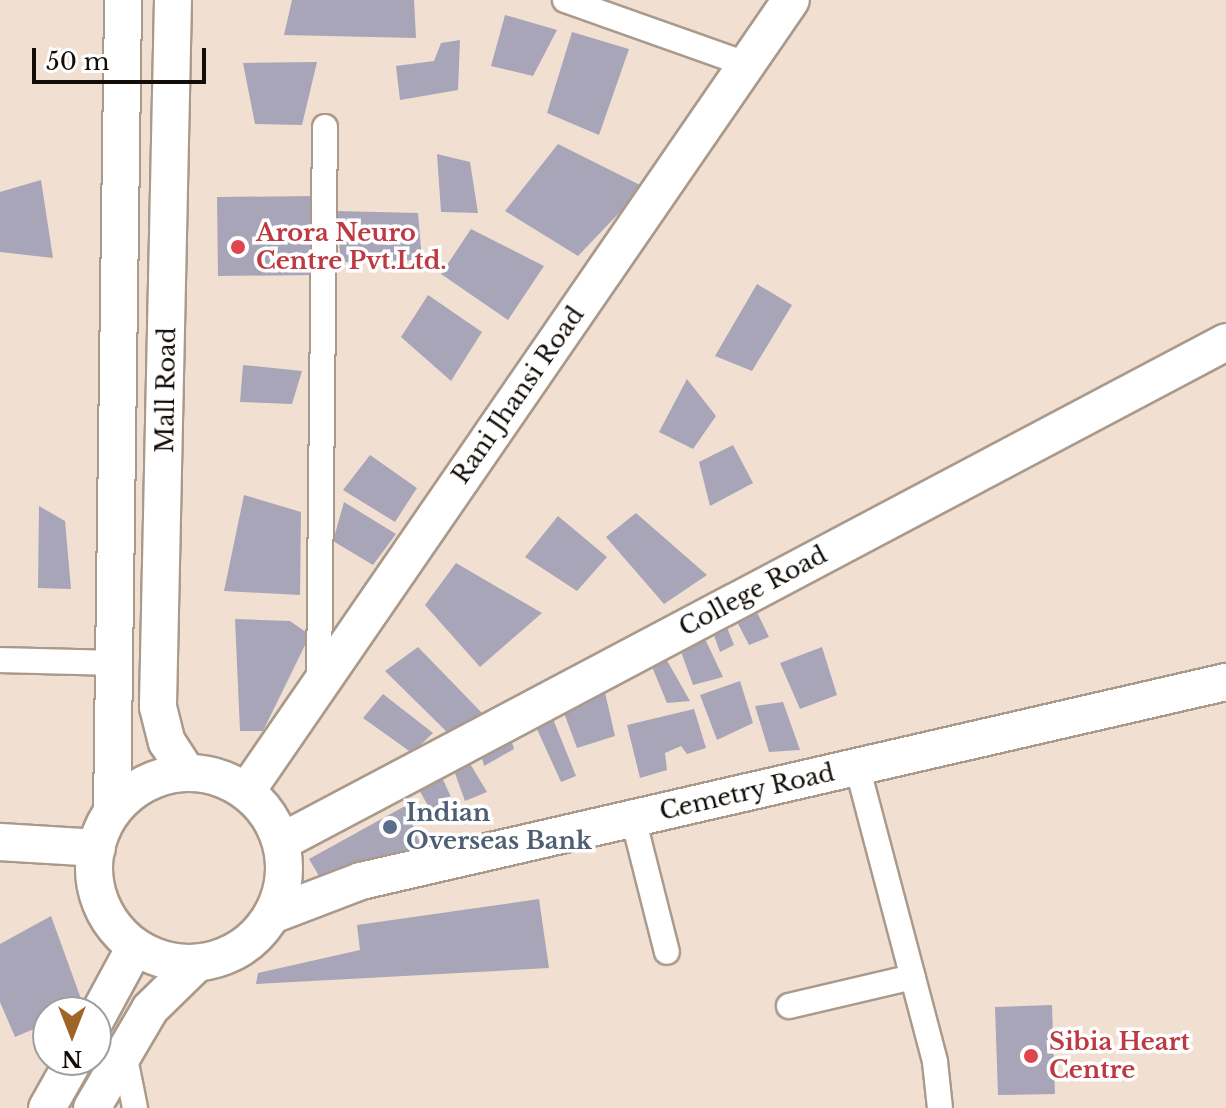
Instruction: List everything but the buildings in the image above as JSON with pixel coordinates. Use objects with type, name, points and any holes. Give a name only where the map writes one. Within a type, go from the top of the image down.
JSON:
[{"type":"street","name":"Mall Road","points":[[112,811],[123,0]]},
{"type":"street","name":"Mall Road","points":[[173,0],[158,707],[167,742],[187,773]]},
{"type":"street","points":[[565,0],[749,65]]},
{"type":"street","name":"Rani Jhansi Road","points":[[246,792],[319,679],[749,65],[791,0]]},
{"type":"street","points":[[319,679],[325,127]]},
{"type":"street","name":"College Road","points":[[283,858],[1226,342]]},
{"type":"street","points":[[0,660],[115,663]]},
{"type":"street","name":"Cemetry Road","points":[[272,915],[361,881],[1226,682]]},
{"type":"street","points":[[857,766],[913,977],[940,1108]]},
{"type":"street","points":[[187,773],[218,777],[246,792],[268,814],[283,858],[272,915],[253,939],[227,955],[197,963],[165,960],[135,947],[112,924],[96,861],[112,811],[158,778],[187,773]]},
{"type":"street","points":[[633,818],[667,952]]},
{"type":"street","points":[[0,842],[96,861]]},
{"type":"street","points":[[283,858],[361,881]]},
{"type":"street","points":[[0,866],[96,861]]},
{"type":"street","points":[[108,996],[135,947]]},
{"type":"street","points":[[92,1108],[150,1009],[197,963]]},
{"type":"street","points":[[789,1006],[913,977]]},
{"type":"street","points":[[124,1053],[135,1108]]},
{"type":"street","points":[[47,1108],[65,1076]]},
{"type":"place","name":"Arora Neuro Centre Pvt.Ltd.","points":[[238,247]]},
{"type":"place","name":"Indian Overseas Bank","points":[[390,827]]},
{"type":"place","name":"Sibia Heart Centre","points":[[1031,1056]]}]
